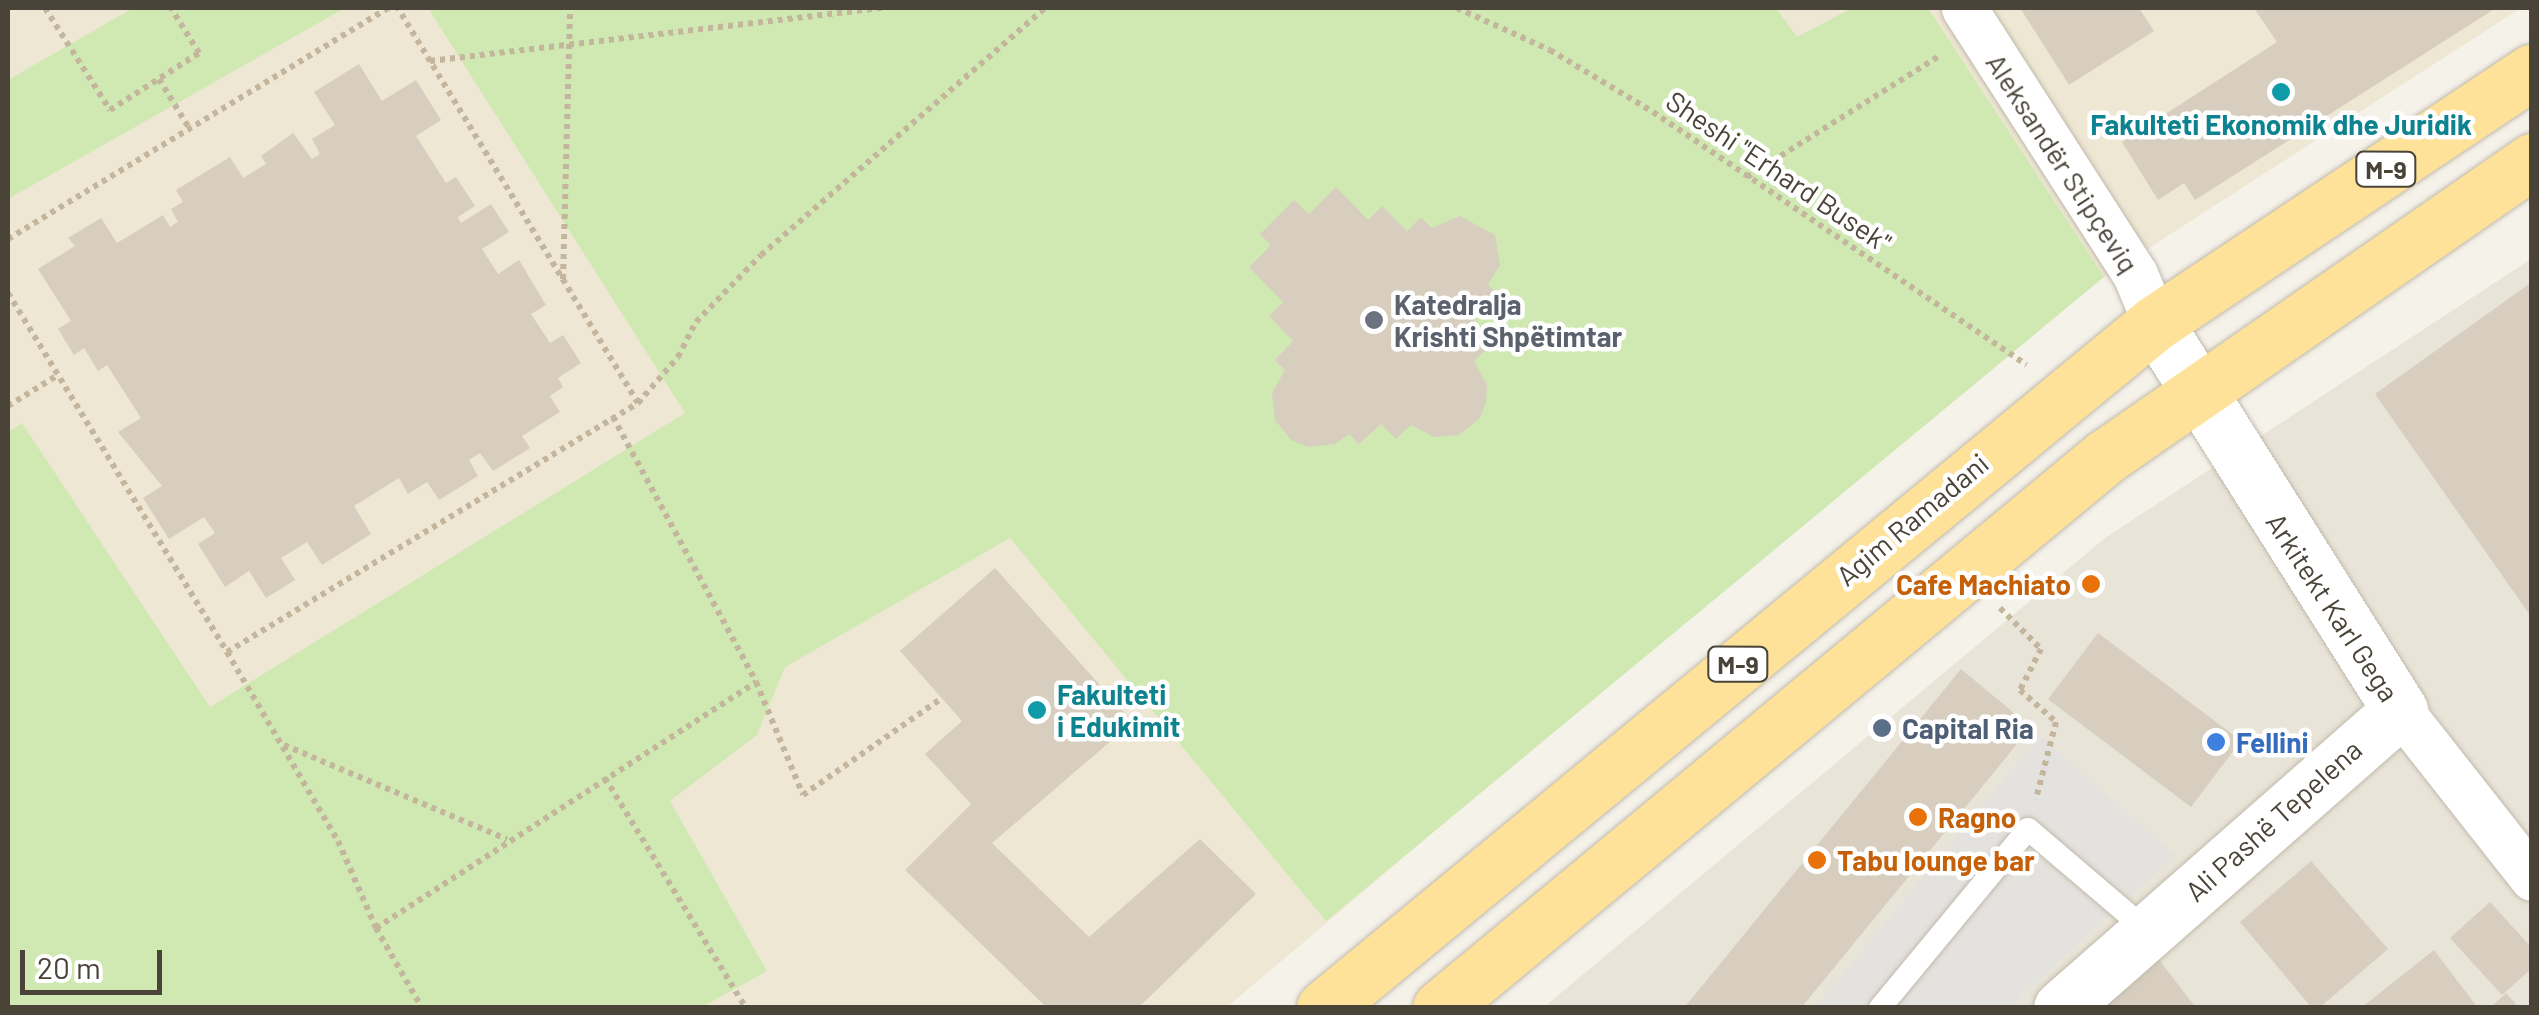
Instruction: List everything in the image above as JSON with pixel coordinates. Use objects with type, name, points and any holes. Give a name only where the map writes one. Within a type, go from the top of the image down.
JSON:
[{"type":"main road","name":"Agim Ramadani","points":[[1324,1008],[2060,396],[2155,323],[2532,72]]},
{"type":"main road","name":"M-9","points":[[1440,1008],[2193,390],[2532,162]]},
{"type":"street","name":"Aleksandër Stipçeviq","points":[[1971,19],[2136,274],[2155,323]]},
{"type":"street","name":"Arkitekt Karl Gega","points":[[2155,323],[2193,390],[2400,710],[2532,878]]},
{"type":"street","name":"Ali Pashë Tepelena","points":[[2061,1008],[2400,710]]},
{"type":"lane","points":[[1880,1008],[2028,829],[2148,931]]},
{"type":"path","points":[[45,8],[110,110],[200,53],[170,8]]},
{"type":"path","points":[[8,239],[388,8]]},
{"type":"path","points":[[398,8],[638,402]]},
{"type":"path","points":[[563,280],[570,8]]},
{"type":"path","points":[[430,61],[883,8]]},
{"type":"path","points":[[227,652],[638,402],[678,357],[696,322],[762,255],[1046,8]]},
{"type":"path","name":"Sheshi \"Erhard Busek\"","points":[[1457,8],[1583,69],[2023,361],[2060,396]]},
{"type":"path","points":[[1747,177],[1971,19]]},
{"type":"path","points":[[159,79],[189,128]]},
{"type":"path","points":[[8,293],[283,745],[338,840],[376,928],[422,1008]]},
{"type":"path","points":[[8,406],[58,375]]},
{"type":"path","points":[[613,417],[756,682],[803,795],[942,698]]},
{"type":"path","points":[[1962,576],[2041,649],[2020,690],[2056,722],[2028,829]]},
{"type":"path","points":[[376,928],[756,682]]},
{"type":"path","points":[[283,745],[508,840]]},
{"type":"path","points":[[606,778],[746,1008]]},
{"type":"shaded area","points":[[8,8],[2521,8],[2104,277],[1740,572],[1226,1008],[8,1007]]},
{"type":"shaded area","points":[[2531,259],[2531,1007],[1543,1008],[2105,538]]},
{"type":"shaded area","points":[[2040,736],[2175,855],[2009,1007],[1815,1008]]},
{"type":"green space","points":[[133,8],[345,8],[8,199],[8,80]]},
{"type":"green space","points":[[428,8],[1776,8],[1797,37],[1852,8],[1928,8],[2104,277],[1326,921],[1010,538],[785,667],[757,735],[670,801],[767,971],[702,1007],[8,1007],[8,432],[22,423],[210,707],[685,413]]},
{"type":"building","name":"Fakulteti Ekonomik dhe Juridik","points":[[2020,8],[2139,8],[2154,31],[2069,85]]},
{"type":"building","name":"Fakulteti Ekonomik dhe Juridik","points":[[2254,8],[2496,8],[2195,200],[2184,183],[2158,200],[2122,142],[2277,42]]},
{"type":"building","points":[[359,64],[382,101],[416,80],[441,120],[416,136],[446,183],[456,177],[475,206],[458,217],[461,223],[491,204],[509,232],[482,249],[498,274],[519,260],[546,305],[531,314],[550,343],[563,335],[581,363],[558,378],[563,387],[550,396],[560,412],[522,436],[530,448],[493,471],[480,453],[469,460],[478,476],[439,500],[427,482],[408,494],[399,478],[354,506],[371,534],[322,565],[307,542],[281,558],[295,580],[266,598],[249,571],[225,587],[198,544],[215,533],[204,517],[169,539],[143,498],[162,486],[118,432],[141,418],[107,365],[98,371],[84,348],[74,355],[58,329],[71,321],[38,269],[75,246],[68,238],[101,218],[117,243],[163,215],[170,227],[178,222],[171,209],[183,202],[176,190],[230,157],[243,178],[266,164],[261,156],[293,133],[312,159],[320,154],[312,139],[335,125],[314,92]]},
{"type":"building","name":"Katedralja Krishti Shpëtimtar","points":[[1336,187],[1368,220],[1382,206],[1407,231],[1421,217],[1432,228],[1460,216],[1495,235],[1500,265],[1488,285],[1499,296],[1470,325],[1490,346],[1474,361],[1487,385],[1486,402],[1480,418],[1459,435],[1434,437],[1411,425],[1396,439],[1381,424],[1359,444],[1349,434],[1335,444],[1308,447],[1291,440],[1275,420],[1272,393],[1285,370],[1275,360],[1293,341],[1269,316],[1283,302],[1249,267],[1271,245],[1260,234],[1294,200],[1309,214]]},
{"type":"building","points":[[2532,282],[2532,618],[2375,394]]},
{"type":"building","points":[[995,568],[1133,722],[992,843],[1089,937],[1200,839],[1256,894],[1138,1008],[1047,1008],[905,870],[971,804],[925,754],[962,721],[900,651]]},
{"type":"building","points":[[2098,633],[2241,741],[2191,807],[2048,699]]},
{"type":"building","points":[[1961,669],[2031,727],[1801,1008],[1684,1008]]},
{"type":"building","points":[[2311,861],[2388,949],[2319,1008],[2312,1008],[2240,922]]},
{"type":"building","points":[[2490,902],[2532,948],[2532,968],[2502,995],[2450,938]]},
{"type":"building","points":[[2434,950],[2478,1008],[2361,1008]]},
{"type":"building","points":[[2157,957],[2196,1008],[2093,1008]]},
{"type":"building","points":[[2506,993],[2519,1008],[2490,1008]]},
{"type":"place","name":"Fakulteti Ekonomik dhe Juridik","points":[[2281,92]]},
{"type":"place","name":"Katedralja Krishti Shpëtimtar","points":[[1374,320]]},
{"type":"place","name":"Cafe Machiato","points":[[2091,584]]},
{"type":"place","name":"Fakulteti i Edukimit","points":[[1037,710]]},
{"type":"place","name":"Capital Ria","points":[[1882,728]]},
{"type":"place","name":"Fellini","points":[[2216,742]]},
{"type":"place","name":"Ragno","points":[[1918,817]]},
{"type":"place","name":"Tabu lounge bar","points":[[1817,860]]}]
